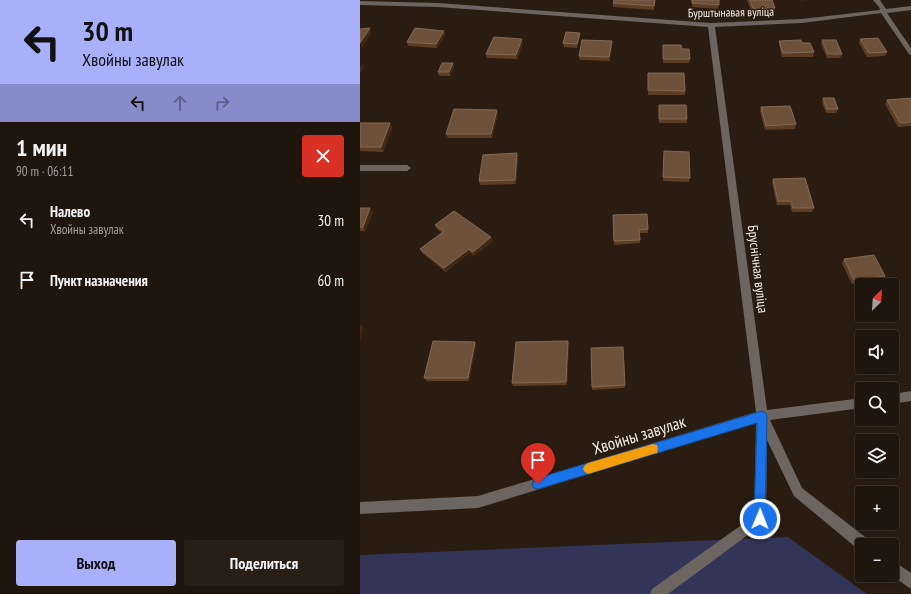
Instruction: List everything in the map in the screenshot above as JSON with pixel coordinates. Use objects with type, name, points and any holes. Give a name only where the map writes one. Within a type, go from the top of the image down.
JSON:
[{"type":"street","points":[[876,0],[882,6],[883,11],[911,53]]},
{"type":"street","name":"Бурштынавая вуліца","points":[[360,3],[438,5],[711,25],[802,21],[911,8]]},
{"type":"street","name":"Бруснічная вуліца","points":[[711,25],[762,416]]},
{"type":"street","points":[[360,168],[407,168]]},
{"type":"street","points":[[899,398],[911,396]]},
{"type":"street","points":[[762,416],[855,404]]},
{"type":"street","points":[[762,416],[798,492],[855,538]]},
{"type":"street","points":[[657,594],[760,519],[762,416]]},
{"type":"street","name":"Хвойны завулак","points":[[360,508],[478,502],[762,416]]},
{"type":"street","points":[[899,573],[911,582]]},
{"type":"shaded area","points":[[788,537],[867,594],[360,594],[360,555]]},
{"type":"building","points":[[614,0],[655,0],[654,6],[613,3]]},
{"type":"building","points":[[692,0],[719,0],[719,5],[692,3]]},
{"type":"building","points":[[750,0],[772,0],[775,8],[753,9]]},
{"type":"building","points":[[370,28],[360,43],[360,29]]},
{"type":"building","points":[[415,28],[444,31],[436,44],[407,42]]},
{"type":"building","points":[[566,32],[580,33],[577,44],[563,43]]},
{"type":"building","points":[[494,37],[522,39],[516,55],[486,54]]},
{"type":"building","points":[[878,38],[887,52],[869,53],[860,39]]},
{"type":"building","points":[[582,40],[612,41],[609,57],[579,56]]},
{"type":"building","points":[[801,40],[802,43],[810,43],[814,52],[783,53],[779,41]]},
{"type":"building","points":[[822,40],[836,40],[842,54],[828,54]]},
{"type":"building","points":[[663,45],[681,45],[682,49],[689,49],[690,59],[663,59]]},
{"type":"building","points":[[442,63],[453,63],[449,72],[438,72]]},
{"type":"building","points":[[648,73],[684,73],[685,91],[648,90]]},
{"type":"building","points":[[823,98],[834,98],[838,109],[827,109]]},
{"type":"building","points":[[911,98],[911,122],[900,123],[887,100]]},
{"type":"building","points":[[659,105],[686,105],[687,119],[659,119]]},
{"type":"building","points":[[790,106],[796,124],[766,126],[761,107]]},
{"type":"building","points":[[454,109],[497,110],[491,134],[446,134]]},
{"type":"building","points":[[360,123],[390,123],[381,147],[360,147]]},
{"type":"building","points":[[664,151],[689,152],[690,178],[663,177]]},
{"type":"building","points":[[517,153],[515,180],[479,181],[483,155]]},
{"type":"building","points":[[805,178],[814,208],[793,208],[791,201],[778,201],[773,179]]},
{"type":"building","points":[[360,208],[370,208],[363,227],[360,227]]},
{"type":"building","points":[[454,211],[491,237],[473,252],[469,249],[444,268],[420,249],[444,231],[435,225]]},
{"type":"building","points":[[647,214],[648,229],[639,230],[640,240],[614,241],[613,215]]},
{"type":"building","points":[[874,255],[885,276],[855,278],[854,280],[844,259]]},
{"type":"building","points":[[433,341],[475,342],[468,378],[424,378]]},
{"type":"building","points":[[568,341],[566,382],[512,383],[516,342]]},
{"type":"building","points":[[623,347],[625,385],[592,387],[591,348]]},
{"type":"slow traffic","points":[[588,469],[653,449]]},
{"type":"route","points":[[538,484],[762,416],[760,519]]}]
